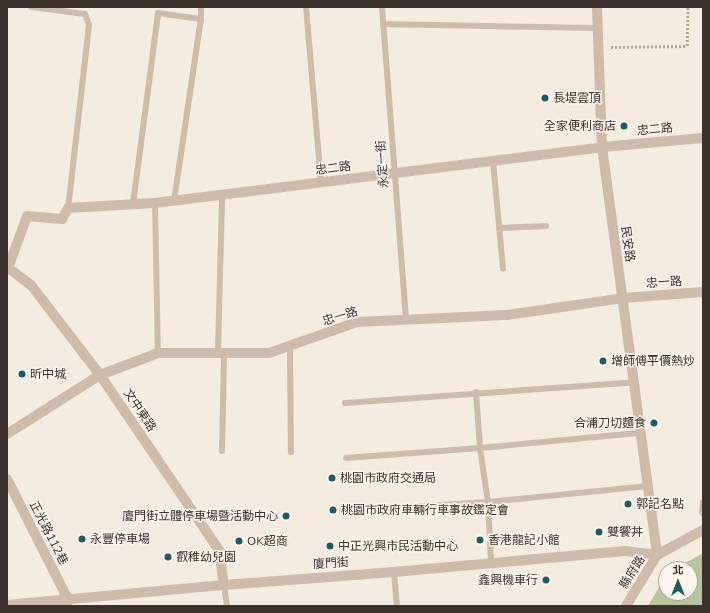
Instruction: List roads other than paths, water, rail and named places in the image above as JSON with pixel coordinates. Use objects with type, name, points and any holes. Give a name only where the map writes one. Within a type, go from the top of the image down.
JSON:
[{"type":"street","name":"民安路","points":[[597,7],[602,147],[635,382],[640,433],[657,555]]},
{"type":"street","name":"忠二路","points":[[68,208],[174,201],[602,147],[703,138]]},
{"type":"street","points":[[7,268],[27,216],[62,219],[68,208]]},
{"type":"street","name":"文中東路","points":[[7,268],[31,285],[100,375],[219,550],[224,584]]},
{"type":"street","name":"忠一路","points":[[7,434],[100,375],[158,353],[269,353],[290,347],[357,322],[507,315],[623,298],[703,292]]},
{"type":"street","name":"正光路112巷","points":[[7,478],[67,603]]},
{"type":"street","name":"縣府路","points":[[626,606],[657,555],[703,530]]},
{"type":"street","name":"廈門街","points":[[7,605],[67,603],[224,584],[394,572],[625,551],[657,555]]},
{"type":"lane","points":[[31,7],[85,14],[89,25],[68,208]]},
{"type":"lane","points":[[174,201],[201,19],[201,7]]},
{"type":"lane","points":[[306,7],[321,182]]},
{"type":"lane","name":"永定一街","points":[[382,7],[393,174],[406,320]]},
{"type":"lane","points":[[133,204],[158,13],[201,19]]},
{"type":"lane","points":[[383,24],[597,28]]},
{"type":"lane","points":[[493,161],[503,270]]},
{"type":"lane","points":[[222,194],[222,451]]},
{"type":"lane","points":[[155,203],[158,353]]},
{"type":"lane","points":[[499,228],[546,226]]},
{"type":"lane","points":[[290,347],[291,452]]},
{"type":"lane","points":[[345,403],[476,392],[635,382]]},
{"type":"lane","points":[[476,392],[480,448],[488,502],[491,562]]},
{"type":"lane","points":[[346,458],[480,448],[640,433]]},
{"type":"lane","points":[[342,511],[488,502],[648,486]]},
{"type":"lane","points":[[703,502],[703,514]]},
{"type":"lane","points":[[394,572],[397,606]]},
{"type":"lane","points":[[224,584],[227,606]]},
{"type":"place","name":"長堤雲頂","points":[[545,98]]},
{"type":"place","name":"全家便利商店","points":[[624,126]]},
{"type":"place","name":"增師傅平價熱炒","points":[[603,361]]},
{"type":"place","name":"昕中城","points":[[22,374]]},
{"type":"place","name":"合浦刀切麵食","points":[[654,423]]},
{"type":"place","name":"桃園市政府交通局","points":[[332,478]]},
{"type":"place","name":"郭記名點","points":[[628,504]]},
{"type":"place","name":"桃園市政府車輛行車事故鑑定會","points":[[333,510]]},
{"type":"place","name":"廈門街立體停車場暨活動中心","points":[[286,516]]},
{"type":"place","name":"雙饗丼","points":[[599,532]]},
{"type":"place","name":"永豐停車場","points":[[82,539]]},
{"type":"place","name":"香港龍記小館","points":[[480,540]]},
{"type":"place","name":"OK超商","points":[[239,541]]},
{"type":"place","name":"中正光興市民活動中心","points":[[330,546]]},
{"type":"place","name":"叡稚幼兒園","points":[[168,557]]},
{"type":"place","name":"鑫興機車行","points":[[546,580]]}]
